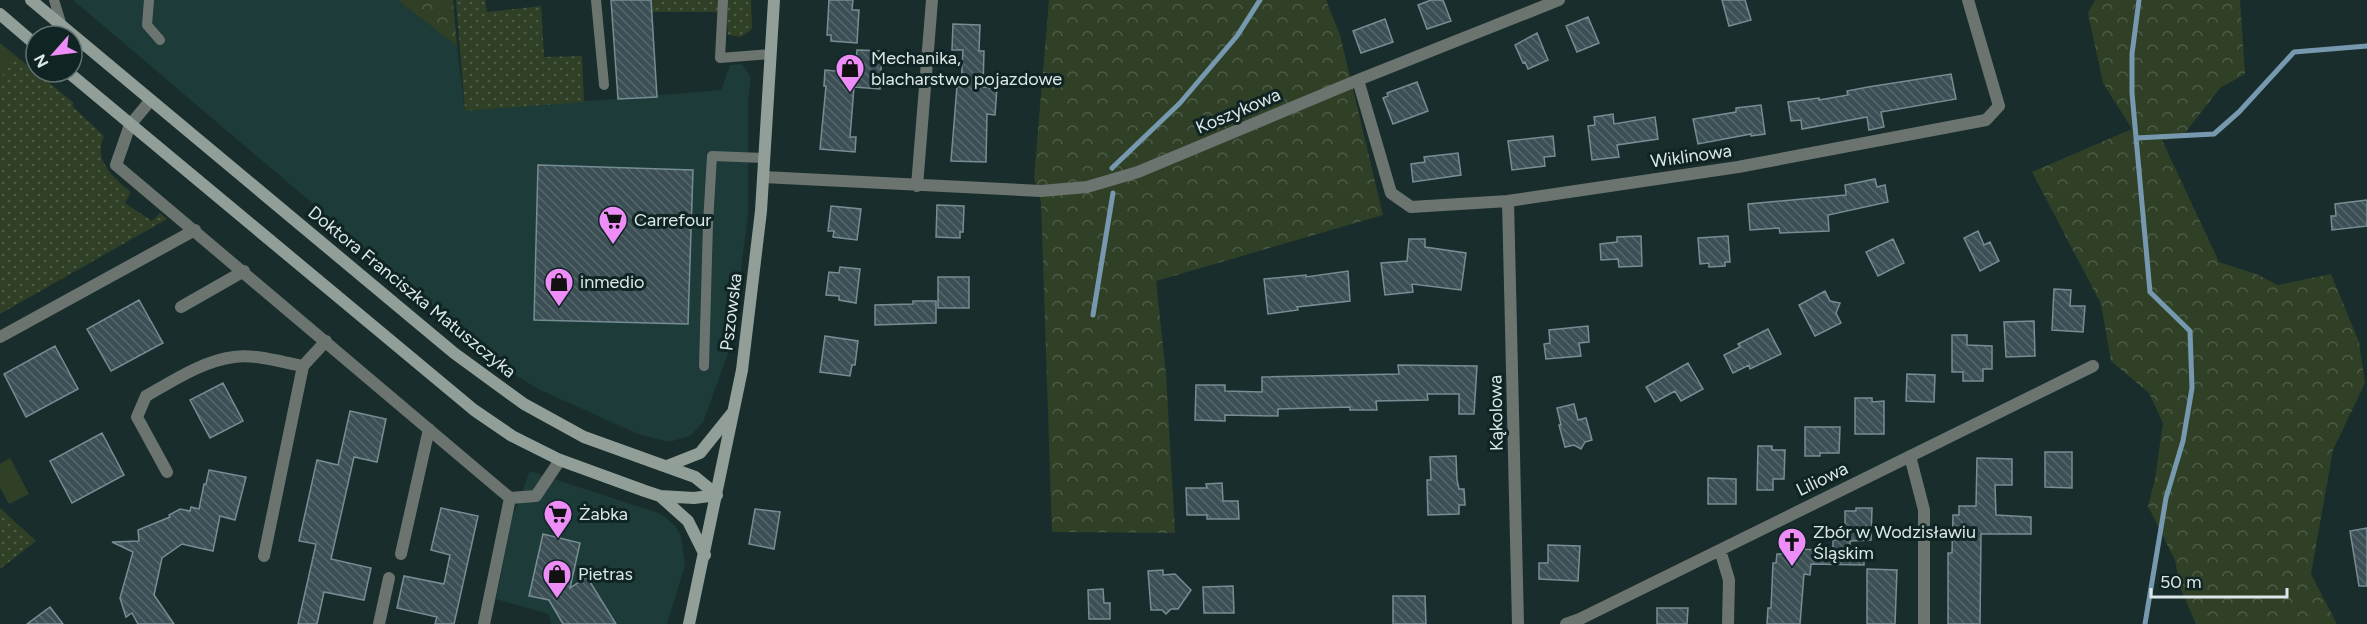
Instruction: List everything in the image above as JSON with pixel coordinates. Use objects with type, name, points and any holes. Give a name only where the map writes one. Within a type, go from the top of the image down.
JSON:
[{"type":"main road","name":"Doktora Franciszka Matuszczyka","points":[[31,0],[60,24]]},
{"type":"main road","name":"Pszowska","points":[[689,624],[736,407],[745,352],[763,177],[774,0]]},
{"type":"main road","points":[[0,14],[24,35]]},
{"type":"main road","name":"Doktora Franciszka Matuszczyka","points":[[84,45],[454,353],[524,404],[584,437],[695,477],[717,495]]},
{"type":"main road","points":[[82,84],[474,410],[512,436],[560,460],[660,496],[694,498],[717,495]]},
{"type":"main road","points":[[667,466],[700,453],[736,407]]},
{"type":"main road","points":[[660,496],[688,521],[705,555]]},
{"type":"street","points":[[917,186],[932,0]]},
{"type":"street","name":"Koszykowa","points":[[763,177],[1041,191],[1087,187],[1138,172],[1358,80],[1559,0]]},
{"type":"street","name":"Wiklinowa","points":[[1358,80],[1391,192],[1411,207],[1508,201],[1738,167],[1986,120],[1999,106],[1968,0]]},
{"type":"street","points":[[150,101],[130,124],[116,165],[510,498],[536,496],[560,460]]},
{"type":"street","name":"Kąkolowa","points":[[1508,201],[1513,321],[1518,624]]},
{"type":"street","points":[[0,337],[195,230]]},
{"type":"street","points":[[181,307],[244,272]]},
{"type":"street","points":[[264,556],[303,366],[326,341]]},
{"type":"street","points":[[167,472],[137,417],[146,396],[210,362],[236,356],[303,366]]},
{"type":"street","name":"Liliowa","points":[[1566,624],[2093,366]]},
{"type":"street","points":[[401,554],[429,429]]},
{"type":"street","points":[[1910,456],[1924,510],[1924,624]]},
{"type":"street","points":[[484,624],[510,498]]},
{"type":"street","points":[[1720,550],[1729,580],[1728,624]]},
{"type":"street","points":[[380,624],[389,578]]},
{"type":"lane","points":[[54,0],[61,24]]},
{"type":"lane","points":[[149,0],[147,25],[160,40]]},
{"type":"lane","points":[[596,0],[604,86]]},
{"type":"lane","points":[[723,0],[720,58],[771,54]]},
{"type":"lane","points":[[704,366],[712,156],[764,158]]},
{"type":"shaded area","points":[[73,0],[397,0],[457,46],[465,111],[721,90],[730,65],[742,64],[751,77],[748,101],[748,216],[731,345],[703,422],[690,436],[669,442],[638,434],[538,389],[512,373]]},
{"type":"shaded area","points":[[530,471],[658,513],[676,527],[681,536],[685,565],[667,624],[551,624],[549,614],[496,599],[512,518]]},
{"type":"green space","points":[[397,0],[453,0],[457,46]]},
{"type":"green space","points":[[456,0],[485,0],[487,12],[541,6],[544,57],[582,56],[584,102],[465,111]]},
{"type":"green space","points":[[651,0],[751,0],[752,29],[741,37],[728,35],[726,12],[651,12]]},
{"type":"green space","points":[[1049,0],[1326,0],[1340,35],[1383,215],[1156,281],[1166,374],[1175,533],[1052,532],[1041,202],[1034,178]]},
{"type":"green space","points":[[2095,0],[2240,0],[2245,74],[2220,88],[2181,138],[2162,140],[2219,262],[2256,274],[2278,285],[2331,274],[2359,342],[2365,383],[2333,450],[2311,574],[2337,624],[2196,624],[2180,587],[2175,560],[2148,506],[2155,479],[2163,423],[2149,393],[2111,361],[2101,304],[2032,172],[2132,129],[2103,83],[2088,13]]},
{"type":"green space","points":[[0,43],[24,62],[24,84],[51,84],[74,103],[72,106],[104,136],[101,145],[103,161],[118,181],[131,192],[125,203],[152,221],[160,213],[167,219],[0,314]]},
{"type":"green space","points":[[0,47],[15,59],[0,79]]},
{"type":"green space","points":[[10,458],[29,494],[9,504],[0,488],[0,464]]},
{"type":"green space","points":[[0,508],[36,541],[0,569]]},
{"type":"building","points":[[611,0],[651,0],[657,97],[618,99]]},
{"type":"building","points":[[829,0],[853,0],[852,10],[859,10],[857,43],[831,41],[831,35],[827,35]]},
{"type":"building","points":[[1431,0],[1443,0],[1451,21],[1427,29],[1418,5]]},
{"type":"building","points":[[1722,0],[1745,0],[1751,20],[1729,26]]},
{"type":"building","points":[[1588,17],[1599,43],[1577,52],[1566,26]]},
{"type":"building","points":[[1385,19],[1393,42],[1361,53],[1353,31]]},
{"type":"building","points":[[953,24],[980,25],[979,51],[984,51],[983,87],[997,88],[995,115],[987,114],[986,162],[951,161],[957,86],[961,87],[963,50],[952,50]]},
{"type":"building","points":[[1537,33],[1548,60],[1528,69],[1515,45]]},
{"type":"building","points":[[857,50],[882,51],[880,89],[854,87],[850,137],[856,137],[855,152],[820,149],[826,86],[824,86],[825,70],[855,73]]},
{"type":"building","points":[[1951,74],[1956,99],[1881,112],[1884,127],[1869,130],[1867,117],[1802,129],[1801,120],[1791,121],[1788,102],[1819,98],[1819,100],[1848,95],[1847,91]]},
{"type":"building","points":[[1417,82],[1428,111],[1393,124],[1383,98],[1388,96],[1387,93]]},
{"type":"building","points":[[1761,105],[1765,134],[1751,136],[1751,134],[1698,144],[1693,119],[1736,112],[1736,108]]},
{"type":"building","points":[[1613,114],[1614,124],[1655,117],[1658,139],[1617,145],[1619,157],[1592,160],[1588,126],[1595,125],[1594,117]]},
{"type":"building","points":[[1553,136],[1555,156],[1544,157],[1545,166],[1512,170],[1508,141]]},
{"type":"building","points":[[1458,153],[1461,175],[1413,182],[1411,164],[1425,162],[1424,157]]},
{"type":"building","name":"Carrefour","points":[[538,165],[693,170],[688,324],[534,320]]},
{"type":"building","points":[[1875,179],[1877,187],[1885,185],[1888,202],[1828,215],[1829,231],[1780,233],[1779,228],[1750,230],[1748,204],[1846,195],[1845,185]]},
{"type":"building","points":[[2367,200],[2367,226],[2332,230],[2331,216],[2336,216],[2335,204]]},
{"type":"building","points":[[937,205],[964,206],[963,232],[960,232],[960,238],[936,237]]},
{"type":"building","points":[[831,206],[861,209],[857,240],[833,237],[834,231],[828,231]]},
{"type":"building","points":[[1978,231],[1984,245],[1990,242],[1999,261],[1980,271],[1964,238]]},
{"type":"building","points":[[1641,236],[1642,266],[1619,267],[1618,259],[1601,260],[1600,244],[1617,242],[1617,237]]},
{"type":"building","points":[[1728,236],[1730,262],[1725,262],[1725,266],[1709,267],[1709,263],[1700,264],[1698,238]]},
{"type":"building","points":[[1409,239],[1425,239],[1425,247],[1466,253],[1461,290],[1412,284],[1413,292],[1385,295],[1381,263],[1407,261]]},
{"type":"building","points":[[1893,239],[1904,263],[1878,276],[1866,252]]},
{"type":"building","points":[[840,267],[860,269],[856,303],[839,300],[839,296],[826,295],[829,272],[839,273]]},
{"type":"building","points":[[1348,271],[1350,301],[1297,307],[1298,310],[1268,314],[1264,279],[1306,275],[1306,277]]},
{"type":"building","points":[[938,277],[969,277],[969,308],[938,308]]},
{"type":"building","points":[[2054,289],[2071,290],[2070,306],[2085,306],[2083,332],[2052,330]]},
{"type":"building","points":[[1825,291],[1830,301],[1840,303],[1836,313],[1841,323],[1815,336],[1799,305]]},
{"type":"building","points":[[139,300],[163,343],[111,371],[87,329]]},
{"type":"building","points":[[913,301],[936,301],[936,323],[875,325],[875,305],[913,304]]},
{"type":"building","points":[[2034,321],[2035,356],[2006,357],[2004,322]]},
{"type":"building","points":[[1588,326],[1589,342],[1579,343],[1581,356],[1546,359],[1544,344],[1550,343],[1549,330]]},
{"type":"building","points":[[1768,329],[1781,354],[1750,369],[1749,365],[1733,373],[1724,355],[1740,347],[1738,344]]},
{"type":"building","points":[[1952,335],[1967,335],[1967,345],[1992,346],[1992,369],[1983,369],[1983,381],[1963,381],[1963,372],[1952,372]]},
{"type":"building","points":[[825,336],[858,341],[855,365],[852,365],[850,376],[820,372]]},
{"type":"building","points":[[55,346],[78,389],[26,417],[4,374]]},
{"type":"building","points":[[1688,363],[1703,389],[1681,401],[1675,391],[1655,402],[1646,387]]},
{"type":"building","points":[[1398,365],[1477,366],[1474,414],[1459,414],[1459,394],[1427,394],[1428,400],[1376,401],[1377,410],[1350,410],[1350,407],[1278,409],[1278,416],[1225,415],[1225,421],[1195,420],[1196,385],[1225,385],[1225,391],[1262,392],[1262,377],[1399,374]]},
{"type":"building","points":[[1907,374],[1935,375],[1934,402],[1906,401]]},
{"type":"building","points":[[223,383],[243,421],[210,438],[190,400]]},
{"type":"building","points":[[1855,398],[1872,398],[1872,402],[1884,401],[1884,434],[1855,434]]},
{"type":"building","points":[[1574,404],[1578,420],[1586,418],[1592,440],[1585,442],[1581,449],[1574,445],[1565,447],[1559,425],[1561,425],[1557,408]]},
{"type":"building","points":[[350,411],[386,419],[377,462],[354,457],[331,559],[371,568],[364,600],[324,592],[317,624],[298,624],[316,544],[299,541],[317,460],[338,465]]},
{"type":"building","points":[[1805,427],[1840,427],[1839,453],[1805,456]]},
{"type":"building","points":[[102,433],[124,475],[72,503],[50,461]]},
{"type":"building","points":[[1758,446],[1772,446],[1772,450],[1785,450],[1784,479],[1773,479],[1773,490],[1757,490]]},
{"type":"building","points":[[2045,452],[2072,452],[2072,488],[2045,487]]},
{"type":"building","points":[[1456,456],[1457,480],[1459,489],[1464,489],[1465,505],[1459,505],[1459,514],[1428,515],[1427,480],[1431,480],[1430,457]]},
{"type":"building","points":[[1977,458],[2012,459],[2012,485],[1995,485],[1996,515],[2031,517],[2031,534],[1981,534],[1980,624],[1948,624],[1948,553],[1952,553],[1953,515],[1959,515],[1959,506],[1976,506]]},
{"type":"building","points":[[209,470],[246,477],[235,520],[220,516],[213,551],[182,544],[162,558],[154,595],[174,624],[138,624],[132,613],[126,617],[120,598],[133,552],[112,542],[139,541],[138,530],[170,517],[169,515],[180,509],[190,511],[191,507],[199,509]]},
{"type":"building","points":[[1708,478],[1736,479],[1736,504],[1708,504]]},
{"type":"building","points":[[1222,483],[1223,501],[1238,501],[1239,519],[1207,519],[1207,515],[1187,515],[1186,488],[1207,488],[1206,484]]},
{"type":"building","points":[[441,508],[478,516],[454,624],[435,624],[437,617],[397,608],[404,576],[444,584],[450,555],[431,550]]},
{"type":"building","points":[[1856,508],[1872,508],[1871,540],[1850,541],[1850,551],[1864,552],[1864,565],[1811,564],[1810,575],[1804,574],[1800,624],[1767,624],[1768,608],[1771,608],[1773,563],[1776,563],[1777,554],[1787,554],[1787,549],[1833,550],[1833,540],[1845,540],[1845,511],[1856,511]]},
{"type":"building","points":[[755,509],[780,512],[774,549],[749,544]]},
{"type":"building","points":[[2367,528],[2367,586],[2359,586],[2350,531]]},
{"type":"building","points":[[543,534],[580,543],[570,588],[587,577],[616,624],[563,624],[549,600],[529,596]]},
{"type":"building","points":[[1548,545],[1580,546],[1578,581],[1539,579],[1539,563],[1548,563]]},
{"type":"building","points":[[1867,569],[1897,570],[1895,624],[1867,624]]},
{"type":"building","points":[[1163,570],[1163,575],[1175,574],[1191,590],[1178,609],[1171,609],[1166,614],[1162,610],[1151,610],[1148,571]]},
{"type":"building","points":[[1233,586],[1234,613],[1204,613],[1203,587]]},
{"type":"building","points":[[1103,589],[1104,603],[1110,603],[1110,619],[1089,619],[1088,590]]},
{"type":"building","points":[[1393,596],[1425,596],[1426,624],[1393,624]]},
{"type":"building","points":[[50,607],[63,624],[27,624]]},
{"type":"building","points":[[1657,608],[1688,608],[1687,624],[1657,624]]},
{"type":"waterway","points":[[1112,168],[1180,103],[1237,36],[1260,0]]},
{"type":"waterway","points":[[2139,0],[2132,54],[2132,93],[2150,292],[2190,331],[2192,388],[2183,441],[2166,498],[2145,624]]},
{"type":"waterway","points":[[2136,138],[2214,134],[2239,112],[2294,52],[2367,46]]},
{"type":"waterway","points":[[1093,315],[1113,193]]},
{"type":"place","name":"Mechanika, blacharstwo pojazdowe","points":[[850,94]]},
{"type":"place","name":"Carrefour","points":[[613,246]]},
{"type":"place","name":"inmedio","points":[[559,308]]},
{"type":"place","name":"Żabka","points":[[558,540]]},
{"type":"place","name":"Zbór w Wodzisławiu Śląskim","points":[[1792,568]]},
{"type":"place","name":"Pietras","points":[[557,600]]}]
